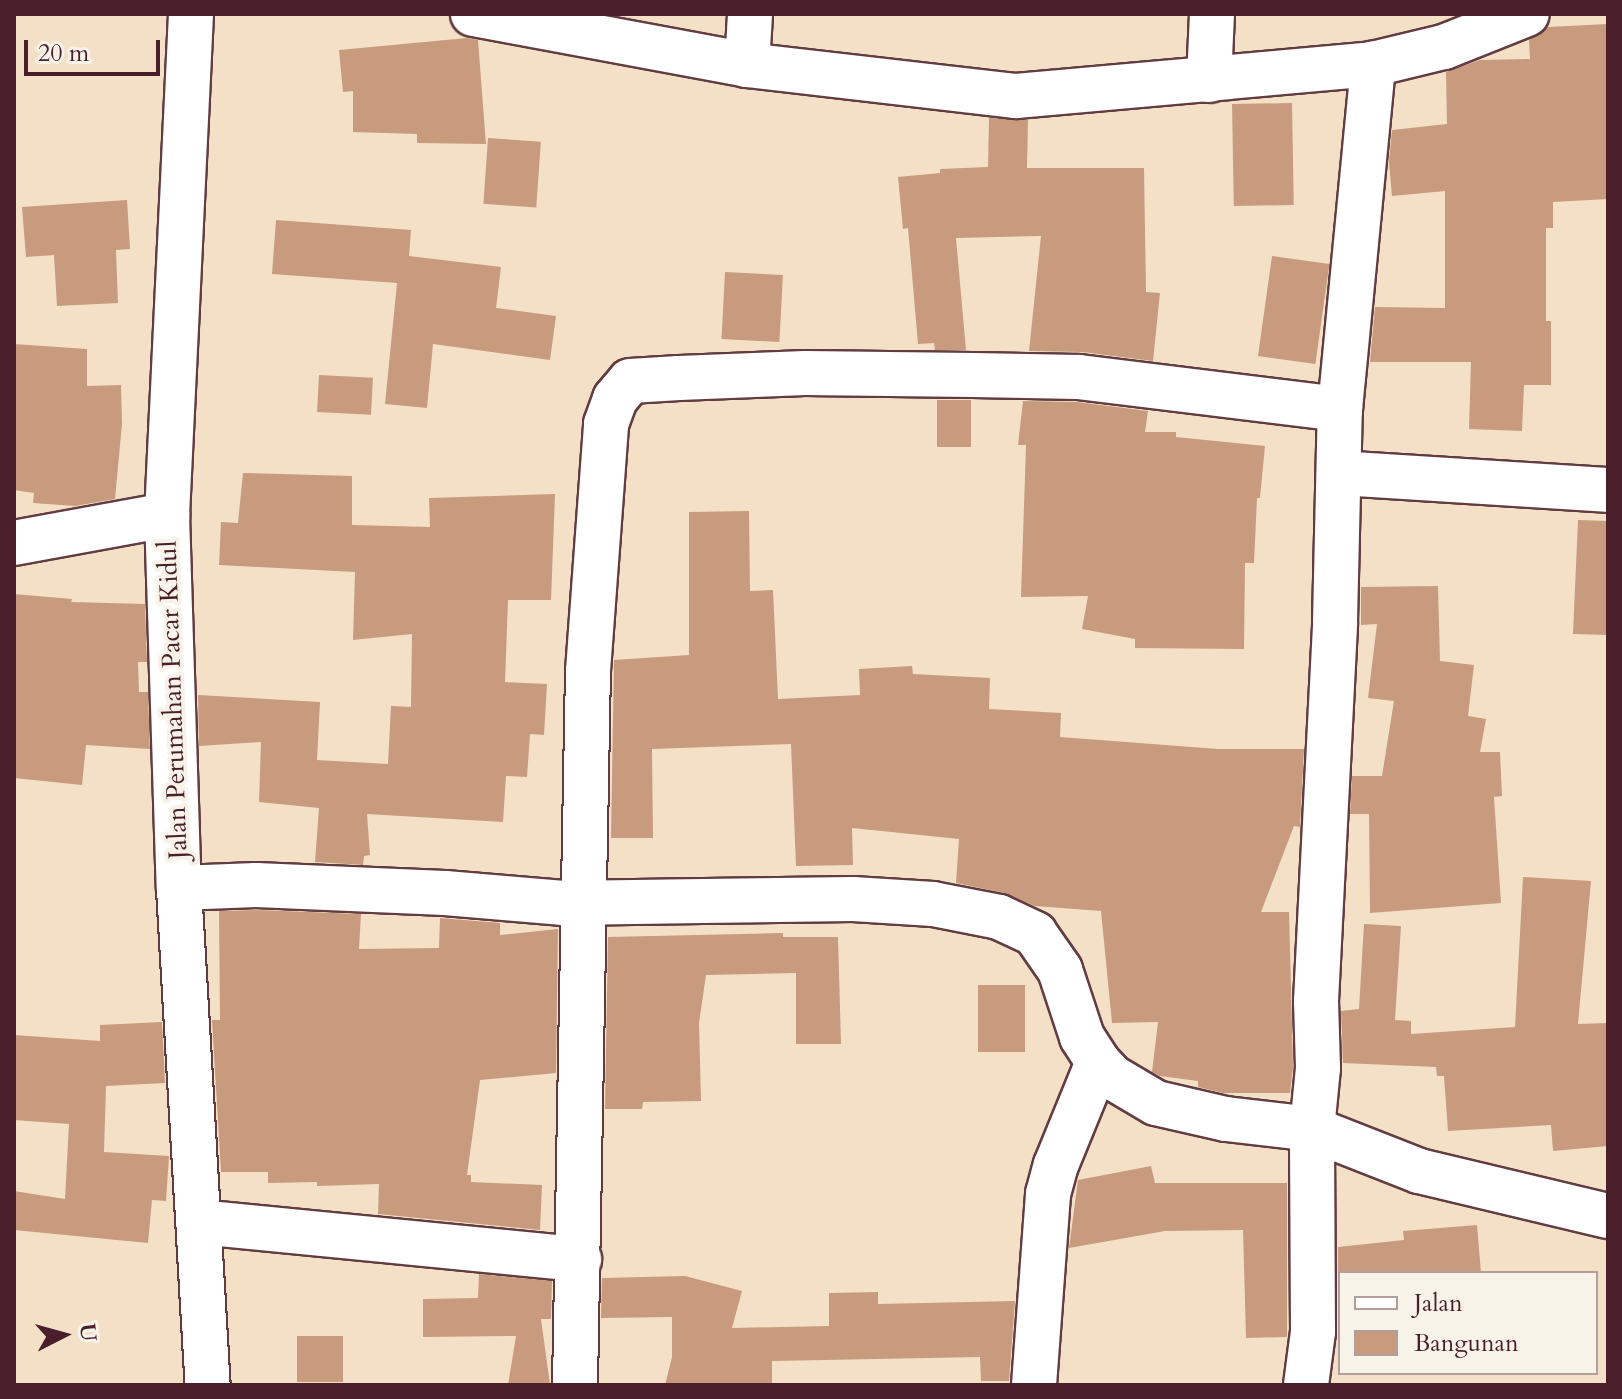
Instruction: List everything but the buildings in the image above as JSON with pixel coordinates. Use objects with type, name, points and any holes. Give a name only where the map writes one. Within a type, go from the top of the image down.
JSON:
[{"type":"street","name":"Jalan Perumahan Pacar Kidul","points":[[191,14],[167,515],[179,888],[208,1385]]},
{"type":"street","points":[[473,14],[747,65],[1016,96],[1373,64],[1444,47],[1527,14]]},
{"type":"street","points":[[747,65],[750,14]]},
{"type":"street","points":[[1209,80],[1212,14]]},
{"type":"street","points":[[1306,1385],[1313,1332],[1312,1129],[1318,1068],[1316,1001],[1340,409],[1373,64]]},
{"type":"street","points":[[575,1385],[588,671],[606,424],[615,399],[630,381],[805,373],[1079,377],[1340,409]]},
{"type":"street","points":[[1339,473],[1608,490]]},
{"type":"street","points":[[14,543],[167,515]]},
{"type":"street","points":[[179,888],[256,885],[582,902],[853,899],[933,904],[999,917],[1035,934],[1060,970],[1082,1037],[1098,1062],[1112,1077],[1156,1103],[1226,1119],[1312,1129],[1419,1171],[1608,1216]]},
{"type":"street","points":[[1034,1385],[1048,1194],[1056,1165],[1098,1062]]},
{"type":"street","points":[[199,1222],[579,1259]]}]
